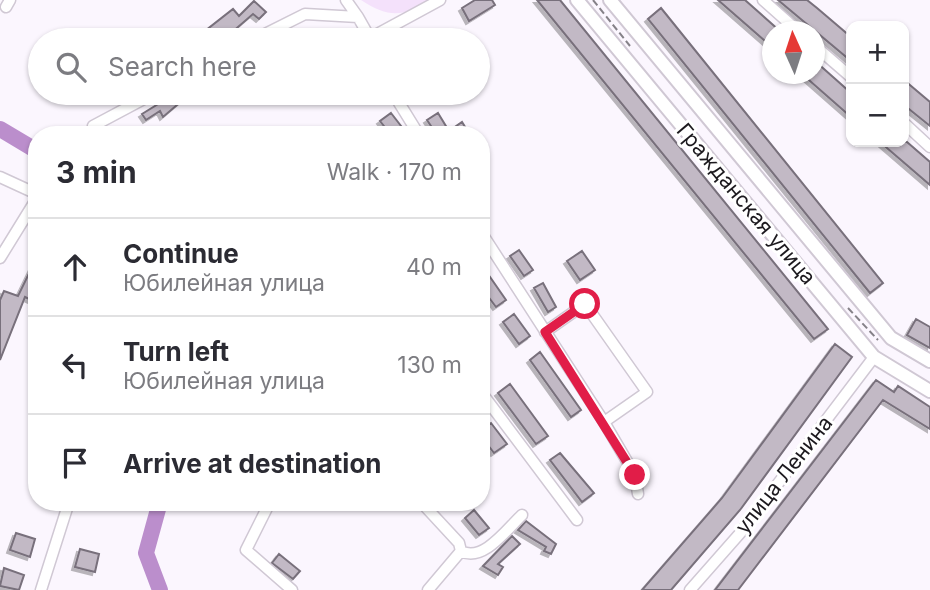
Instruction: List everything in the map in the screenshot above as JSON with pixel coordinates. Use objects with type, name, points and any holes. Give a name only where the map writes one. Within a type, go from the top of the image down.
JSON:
[{"type":"street","points":[[346,0],[364,28]]},
{"type":"street","points":[[390,28],[440,0]]},
{"type":"street","name":"Гражданская улица","points":[[577,0],[874,357],[930,391]]},
{"type":"street","name":"Гражданская улица","points":[[610,0],[891,338],[930,361]]},
{"type":"street","points":[[764,0],[787,21]]},
{"type":"street","points":[[277,28],[305,14],[358,17]]},
{"type":"street","points":[[825,55],[846,73]]},
{"type":"street","points":[[95,126],[133,105]]},
{"type":"street","points":[[400,105],[413,126]]},
{"type":"street","points":[[909,127],[930,146]]},
{"type":"street","points":[[0,177],[28,191]]},
{"type":"street","points":[[2,252],[28,210]]},
{"type":"street","points":[[490,246],[604,422],[635,475],[638,494]]},
{"type":"street","points":[[545,332],[585,304],[647,391],[604,422]]},
{"type":"street","name":"улица Ленина","points":[[690,590],[742,531],[874,357]]},
{"type":"street","points":[[490,404],[577,520]]},
{"type":"street","points":[[41,590],[66,511]]},
{"type":"street","points":[[266,511],[246,550],[292,590]]},
{"type":"street","points":[[429,511],[459,543],[461,551],[467,554],[483,552],[522,515]]},
{"type":"street","points":[[428,590],[461,551]]},
{"type":"path","points":[[593,0],[636,54]]},
{"type":"path","points":[[841,300],[876,339],[887,345]]},
{"type":"shaded area","points":[[361,0],[435,0],[406,12],[389,13]]},
{"type":"building","points":[[475,0],[492,0],[495,5],[469,21],[462,8]]},
{"type":"building","points":[[537,0],[560,0],[828,329],[814,339]]},
{"type":"building","points":[[718,0],[745,0],[769,21],[762,21],[762,38]]},
{"type":"building","points":[[778,0],[807,0],[817,8],[846,33],[846,57],[825,39],[825,21],[803,21]]},
{"type":"building","points":[[254,1],[266,12],[259,19],[253,14],[237,28],[209,28],[233,9],[239,16]]},
{"type":"building","points":[[661,8],[883,283],[870,293],[648,19]]},
{"type":"building","points":[[825,70],[846,89],[846,113],[813,84],[825,84]]},
{"type":"building","points":[[909,84],[930,102],[930,126],[909,109]]},
{"type":"building","points":[[157,105],[177,105],[163,117],[160,111],[146,120],[142,114]]},
{"type":"building","points":[[391,113],[401,126],[384,126],[380,121]]},
{"type":"building","points":[[438,113],[446,126],[431,126],[427,120]]},
{"type":"building","points":[[909,144],[930,162],[930,185],[886,147],[909,147]]},
{"type":"building","points":[[519,250],[533,270],[524,276],[510,256]]},
{"type":"building","points":[[582,251],[595,270],[580,280],[567,261]]},
{"type":"building","points":[[28,275],[28,298],[25,297],[0,360],[0,300],[4,291],[18,296]]},
{"type":"building","points":[[490,277],[506,300],[496,307],[490,299]]},
{"type":"building","points":[[543,283],[556,307],[548,312],[534,288]]},
{"type":"building","points":[[514,314],[530,336],[519,344],[503,322]]},
{"type":"building","points":[[916,319],[930,327],[930,348],[907,335]]},
{"type":"building","points":[[835,344],[852,357],[740,510],[671,590],[642,590],[722,498]]},
{"type":"building","points":[[540,352],[581,410],[571,417],[530,360]]},
{"type":"building","points":[[876,380],[894,392],[898,386],[930,407],[930,429],[883,400],[738,590],[715,590]]},
{"type":"building","points":[[510,384],[548,436],[536,444],[498,393]]},
{"type":"building","points":[[490,424],[507,444],[494,453],[490,448]]},
{"type":"building","points":[[560,453],[594,493],[582,502],[550,460]]},
{"type":"building","points":[[475,511],[489,528],[479,535],[465,518]]},
{"type":"building","points":[[526,521],[556,544],[551,554],[544,551],[546,547],[518,530]]},
{"type":"building","points":[[16,533],[35,539],[30,557],[10,550]]},
{"type":"building","points":[[512,536],[520,544],[498,564],[503,567],[498,575],[483,566]]},
{"type":"building","points":[[80,549],[99,554],[95,572],[75,567]]},
{"type":"building","points":[[279,554],[300,571],[293,579],[272,563]]},
{"type":"building","points":[[4,568],[24,575],[19,590],[0,586]]},
{"type":"waterway","points":[[0,129],[28,146]]},
{"type":"waterway","points":[[158,511],[146,553],[160,590]]},
{"type":"route","points":[[585,304],[545,332],[635,475]]}]
